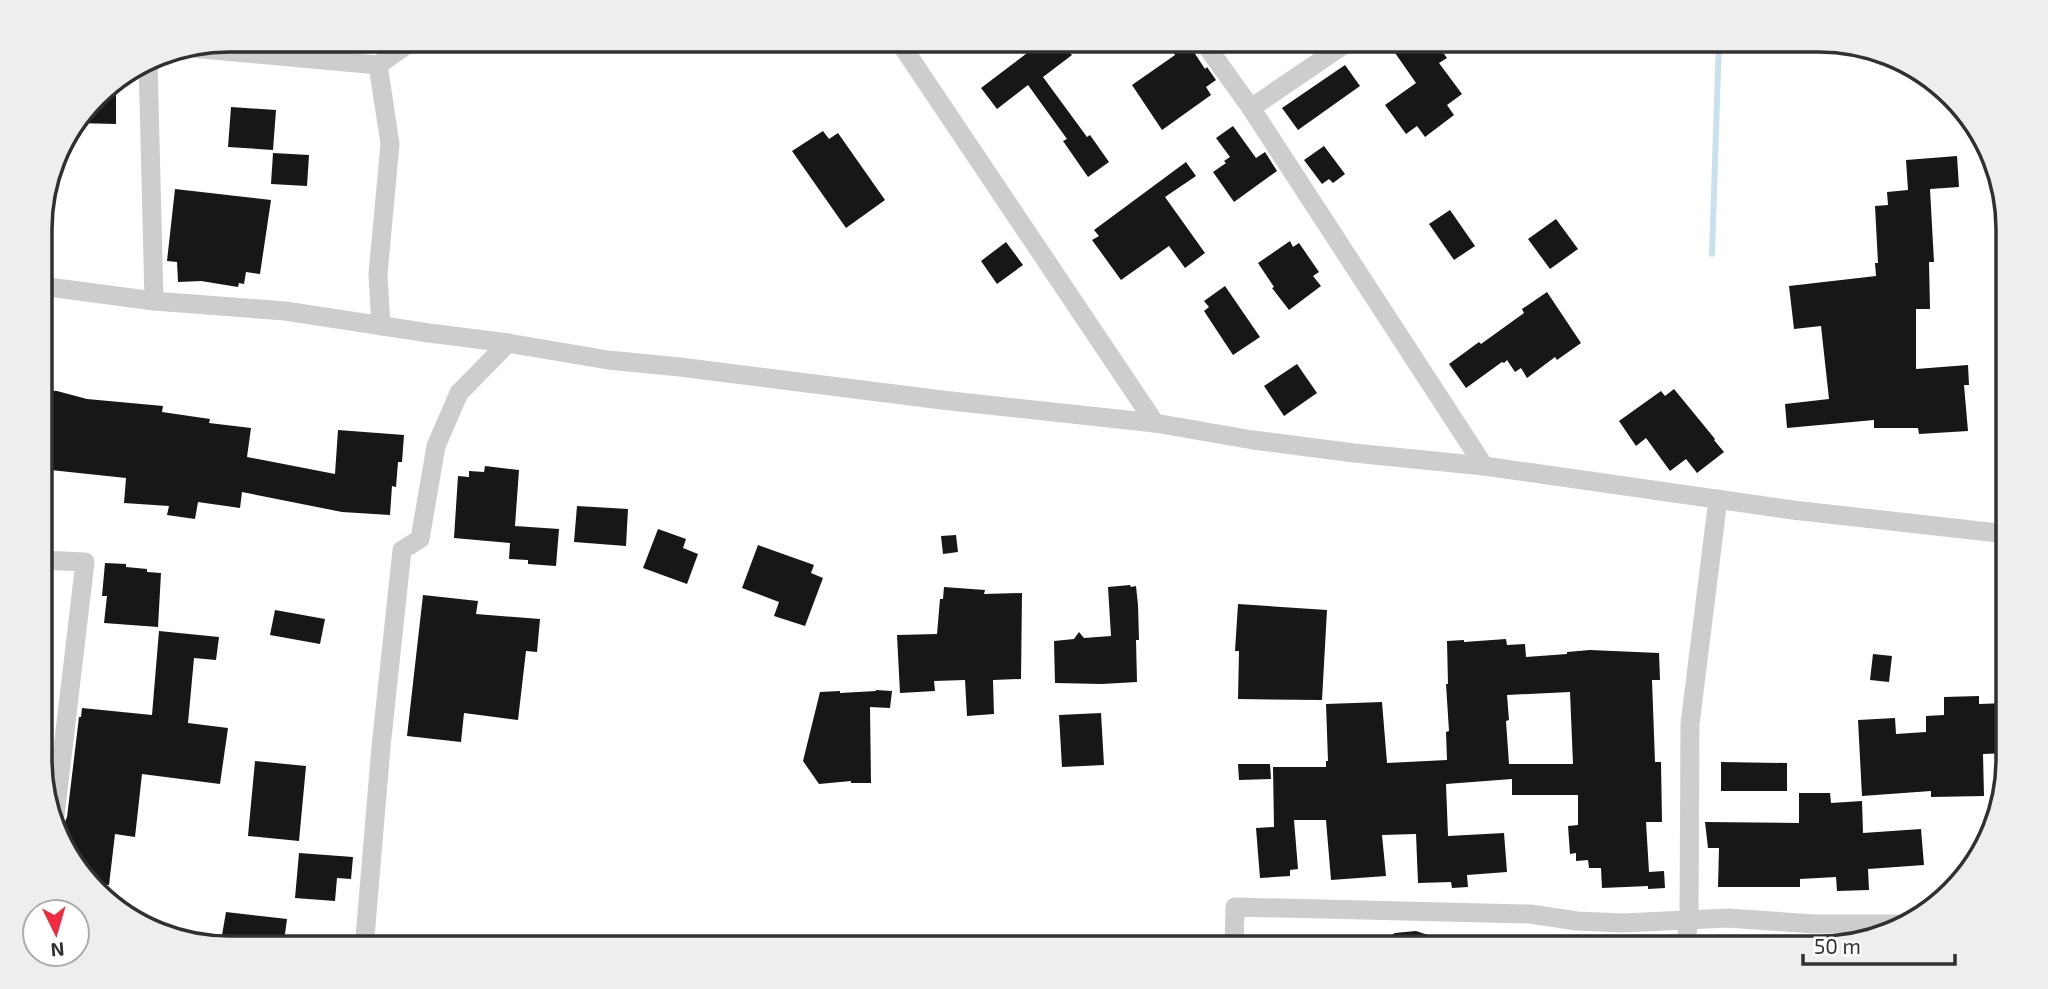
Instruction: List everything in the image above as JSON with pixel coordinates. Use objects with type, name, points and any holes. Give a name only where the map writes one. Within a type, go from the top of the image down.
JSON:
[{"type":"street","points":[[1211,52],[1251,108],[1484,466]]},
{"type":"street","points":[[1251,108],[1333,52]]},
{"type":"street","points":[[246,53],[378,65],[395,53]]},
{"type":"street","points":[[906,53],[1156,423]]},
{"type":"street","points":[[378,65],[390,144],[378,274],[381,326]]},
{"type":"street","points":[[148,72],[154,301]]},
{"type":"street","points":[[53,288],[154,301],[285,311],[608,360],[1156,423],[1253,440],[1484,466],[1793,510],[1996,533]]},
{"type":"street","points":[[365,936],[380,747],[402,550],[420,539],[436,446],[459,393],[508,343]]},
{"type":"street","points":[[1687,936],[1690,724],[1718,499]]},
{"type":"street","points":[[52,561],[85,562],[57,797]]},
{"type":"street","points":[[1234,936],[1235,907],[1530,914],[1577,921],[1623,923],[1728,918],[1814,924],[1883,924]]},
{"type":"building","points":[[1028,52],[1069,52],[1072,55],[1043,77],[1109,162],[1088,177],[1063,141],[1067,139],[1028,85],[997,109],[981,88]]},
{"type":"building","points":[[1173,52],[1194,52],[1216,80],[1206,87],[1211,95],[1162,130],[1132,85],[1175,55]]},
{"type":"building","points":[[1395,52],[1443,52],[1447,58],[1439,63],[1462,94],[1447,105],[1454,115],[1425,137],[1417,126],[1406,134],[1385,105],[1416,83]]},
{"type":"building","points":[[1345,65],[1360,86],[1298,130],[1282,108]]},
{"type":"building","points":[[116,94],[116,124],[88,123]]},
{"type":"building","points":[[231,107],[276,110],[273,150],[228,147]]},
{"type":"building","points":[[1233,126],[1256,158],[1265,152],[1277,171],[1234,202],[1213,172],[1230,157],[1216,138]]},
{"type":"building","points":[[823,131],[829,139],[838,133],[885,200],[846,228],[792,151]]},
{"type":"building","points":[[1324,146],[1345,174],[1333,183],[1329,179],[1322,184],[1304,160]]},
{"type":"building","points":[[273,153],[309,155],[307,186],[271,184]]},
{"type":"building","points":[[1957,156],[1959,187],[1930,189],[1934,262],[1929,262],[1930,309],[1916,309],[1916,369],[1968,365],[1969,385],[1964,385],[1968,431],[1919,434],[1918,428],[1874,428],[1874,420],[1787,428],[1785,404],[1829,399],[1821,326],[1794,329],[1789,286],[1876,276],[1875,263],[1878,263],[1875,206],[1888,205],[1887,192],[1908,190],[1906,160]]},
{"type":"building","points":[[1186,162],[1196,176],[1165,197],[1205,253],[1185,268],[1169,246],[1121,280],[1092,240],[1099,236],[1094,230]]},
{"type":"building","points":[[175,189],[271,200],[260,274],[246,272],[244,284],[239,283],[238,287],[201,281],[178,282],[177,262],[167,261]]},
{"type":"building","points":[[1450,210],[1475,246],[1454,260],[1429,224]]},
{"type":"building","points":[[1556,219],[1578,249],[1550,269],[1528,239]]},
{"type":"building","points":[[1290,241],[1293,247],[1299,243],[1319,272],[1313,276],[1321,286],[1289,310],[1258,263]]},
{"type":"building","points":[[1006,242],[1023,265],[997,284],[981,261]]},
{"type":"building","points":[[1225,286],[1260,337],[1233,355],[1204,311],[1209,307],[1204,301]]},
{"type":"building","points":[[1547,292],[1581,343],[1557,360],[1555,357],[1527,378],[1521,368],[1515,372],[1507,360],[1466,388],[1449,364],[1524,313],[1522,309]]},
{"type":"building","points":[[1297,364],[1317,393],[1284,416],[1264,386]]},
{"type":"building","points":[[1674,389],[1724,452],[1697,473],[1686,459],[1670,471],[1646,438],[1636,446],[1619,421],[1661,391],[1665,396]]},
{"type":"building","points":[[53,391],[87,399],[163,406],[162,412],[210,419],[209,423],[251,428],[247,457],[335,474],[338,430],[404,435],[402,462],[398,462],[396,487],[392,486],[390,515],[342,512],[242,492],[240,508],[198,502],[195,519],[167,515],[169,506],[124,503],[126,478],[53,470]]},
{"type":"building","points":[[485,466],[519,470],[515,526],[559,529],[556,566],[528,564],[528,560],[509,559],[510,543],[454,538],[458,476],[469,477],[469,471],[484,472]]},
{"type":"building","points":[[577,506],[628,509],[626,546],[574,542]]},
{"type":"building","points":[[658,529],[686,539],[683,548],[698,554],[687,584],[643,568]]},
{"type":"building","points":[[956,535],[958,552],[943,554],[941,536]]},
{"type":"building","points":[[758,545],[814,565],[811,573],[823,578],[805,626],[774,616],[779,602],[742,588]]},
{"type":"building","points":[[105,563],[126,564],[126,567],[161,573],[158,627],[104,623],[107,596],[102,596]]},
{"type":"building","points":[[1136,586],[1138,605],[1137,682],[1055,683],[1054,641],[1074,639],[1079,632],[1084,638],[1111,636],[1108,587]]},
{"type":"building","points":[[944,587],[985,590],[984,594],[1022,593],[1021,679],[993,680],[994,714],[967,716],[965,680],[934,681],[935,691],[900,693],[897,635],[937,634],[940,599],[943,599]]},
{"type":"building","points":[[423,595],[478,601],[476,614],[540,619],[537,652],[526,651],[518,720],[464,713],[461,742],[407,736]]},
{"type":"building","points":[[1238,604],[1327,610],[1322,700],[1238,699],[1239,651],[1235,651]]},
{"type":"building","points":[[275,610],[325,619],[320,644],[270,635]]},
{"type":"building","points":[[159,631],[219,637],[216,660],[194,658],[188,723],[228,728],[220,784],[142,774],[135,837],[115,834],[109,885],[104,884],[76,848],[65,823],[79,717],[82,708],[152,715]]},
{"type":"building","points":[[1506,639],[1507,645],[1525,644],[1526,657],[1590,650],[1659,653],[1660,680],[1652,680],[1655,762],[1661,762],[1662,822],[1646,822],[1649,872],[1664,871],[1665,888],[1602,888],[1601,868],[1589,868],[1588,860],[1576,861],[1576,853],[1570,854],[1568,826],[1578,825],[1578,795],[1512,795],[1512,779],[1446,784],[1448,836],[1504,833],[1507,872],[1467,875],[1468,887],[1452,888],[1451,882],[1418,883],[1416,834],[1382,835],[1386,876],[1331,880],[1326,820],[1294,820],[1298,869],[1290,870],[1290,876],[1260,878],[1256,828],[1274,827],[1273,767],[1326,767],[1326,704],[1382,702],[1387,763],[1447,760],[1447,641]],"holes":[[[1570,692],[1573,764],[1509,764],[1507,695]]]},
{"type":"building","points":[[1873,654],[1892,656],[1889,682],[1870,680]]},
{"type":"building","points":[[892,691],[890,708],[870,707],[871,783],[851,781],[819,784],[803,761],[820,692]]},
{"type":"building","points":[[1979,696],[1979,704],[1996,703],[1996,753],[1983,754],[1984,796],[1931,797],[1931,791],[1862,796],[1858,720],[1895,718],[1896,734],[1926,732],[1926,716],[1944,715],[1944,697]]},
{"type":"building","points":[[1101,713],[1104,765],[1062,767],[1059,715]]},
{"type":"building","points":[[255,761],[306,766],[299,841],[248,836]]},
{"type":"building","points":[[1721,762],[1787,763],[1787,791],[1721,791]]},
{"type":"building","points":[[1238,764],[1270,764],[1271,779],[1239,780]]},
{"type":"building","points":[[1799,793],[1830,793],[1831,803],[1862,801],[1863,833],[1921,829],[1924,865],[1868,869],[1869,890],[1837,891],[1836,877],[1800,879],[1800,887],[1718,887],[1719,848],[1708,848],[1705,822],[1799,823]]},
{"type":"building","points":[[299,853],[353,857],[351,879],[337,878],[335,901],[295,898]]},
{"type":"building","points":[[226,912],[287,919],[285,936],[222,936]]},
{"type":"building","points":[[1416,931],[1428,936],[1390,936]]},
{"type":"waterway","points":[[1712,254],[1719,52]]}]
